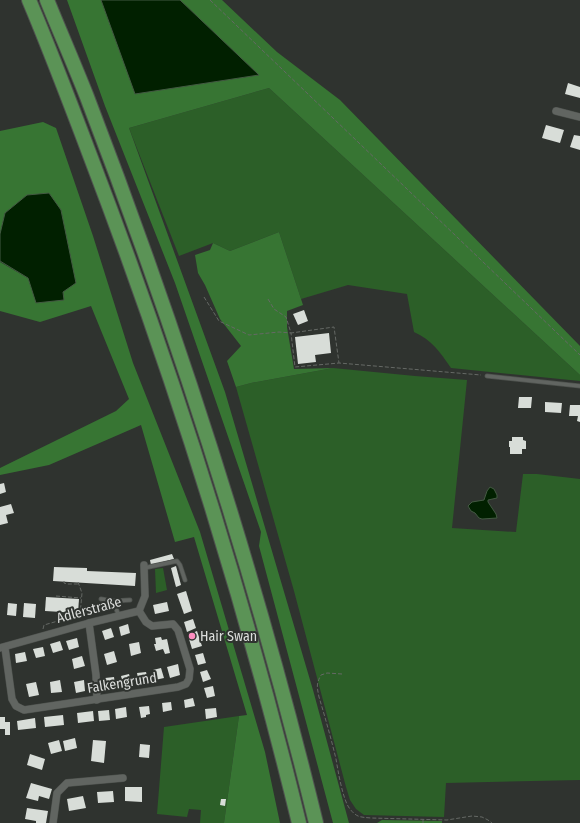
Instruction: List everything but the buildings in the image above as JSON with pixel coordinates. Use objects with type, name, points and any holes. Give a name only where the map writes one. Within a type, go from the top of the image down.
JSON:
[{"type":"highway","points":[[29,0],[109,206],[188,431],[229,562],[282,751],[300,823]]},
{"type":"highway","points":[[47,0],[88,101],[143,250],[211,449],[267,634],[316,823]]},
{"type":"street","points":[[556,110],[580,117]]},
{"type":"street","name":"Adlerstraße","points":[[2,648],[89,623],[139,611],[145,596],[144,566]]},
{"type":"street","name":"Falkengrund","points":[[2,648],[12,699],[16,706],[24,710],[98,700],[178,687],[186,684],[189,679],[190,669],[178,630],[173,624],[152,626],[146,622],[139,611]]},
{"type":"street","points":[[89,623],[98,700]]},
{"type":"street","points":[[53,823],[57,793],[67,783],[123,778]]},
{"type":"lane","points":[[487,376],[580,386]]},
{"type":"lane","points":[[144,566],[177,561],[180,565],[185,580]]},
{"type":"lane","points":[[101,599],[113,601],[130,600]]},
{"type":"lane","points":[[113,601],[119,616]]},
{"type":"path","points":[[210,0],[580,355]]},
{"type":"path","points":[[204,297],[219,321],[249,335],[279,332],[291,333],[334,327],[339,363]]},
{"type":"path","points":[[268,299],[274,309],[286,317],[291,333],[295,367],[339,363],[487,376]]},
{"type":"path","points":[[64,581],[67,584],[79,584]]},
{"type":"path","points":[[78,582],[82,593],[80,615]]},
{"type":"path","points":[[56,596],[82,598]]},
{"type":"path","points":[[40,637],[44,625],[96,610],[103,615],[104,619]]},
{"type":"path","points":[[342,674],[327,673],[321,675],[317,682],[317,688],[345,800],[355,815],[359,817],[447,820],[477,816],[482,817],[492,823]]},
{"type":"green space","points":[[67,0],[101,0],[135,93],[259,75],[180,0],[222,0],[277,52],[340,100],[580,346],[580,375],[269,88],[129,128],[225,392],[313,690],[349,823],[333,823],[259,546],[261,532],[175,283],[105,106]]},
{"type":"green space","points":[[269,88],[580,375],[580,381],[451,368],[431,343],[414,332],[407,294],[348,285],[301,299],[279,232],[230,251],[213,243],[179,256],[129,128]]},
{"type":"green space","points":[[43,122],[56,128],[93,236],[133,363],[200,532],[265,752],[280,823],[224,823],[239,716],[247,715],[194,537],[175,542],[141,425],[49,465],[0,475],[0,468],[116,411],[129,399],[91,306],[40,322],[0,311],[0,262],[64,299],[63,292],[27,195],[5,213],[0,234],[0,131]]},
{"type":"green space","points":[[279,232],[303,305],[287,311],[287,327],[294,369],[333,368],[236,387],[227,361],[241,346],[220,319],[198,273],[195,255],[210,250],[213,243],[230,251]]},
{"type":"green space","points":[[333,368],[467,380],[452,528],[516,532],[523,474],[537,474],[580,479],[580,780],[446,783],[444,817],[364,815],[356,809],[350,800],[294,591],[236,387]]},
{"type":"green space","points":[[163,568],[167,590],[156,593],[155,569]]},
{"type":"green space","points":[[239,716],[224,823],[200,823],[201,810],[189,809],[187,817],[157,814],[164,727]]},
{"type":"green space","points":[[382,820],[442,821],[442,823],[377,823]]},
{"type":"shaded area","points":[[101,0],[180,0],[259,75],[135,94]]},
{"type":"shaded area","points":[[49,193],[61,210],[76,283],[63,292],[64,300],[36,303],[28,278],[0,261],[0,234],[5,213],[27,195]]},
{"type":"shaded area","points":[[490,487],[494,489],[497,498],[488,500],[488,502],[497,518],[482,519],[471,511],[468,506],[472,502],[484,500]]},
{"type":"place","name":"Hair Swan","points":[[192,636]]}]
